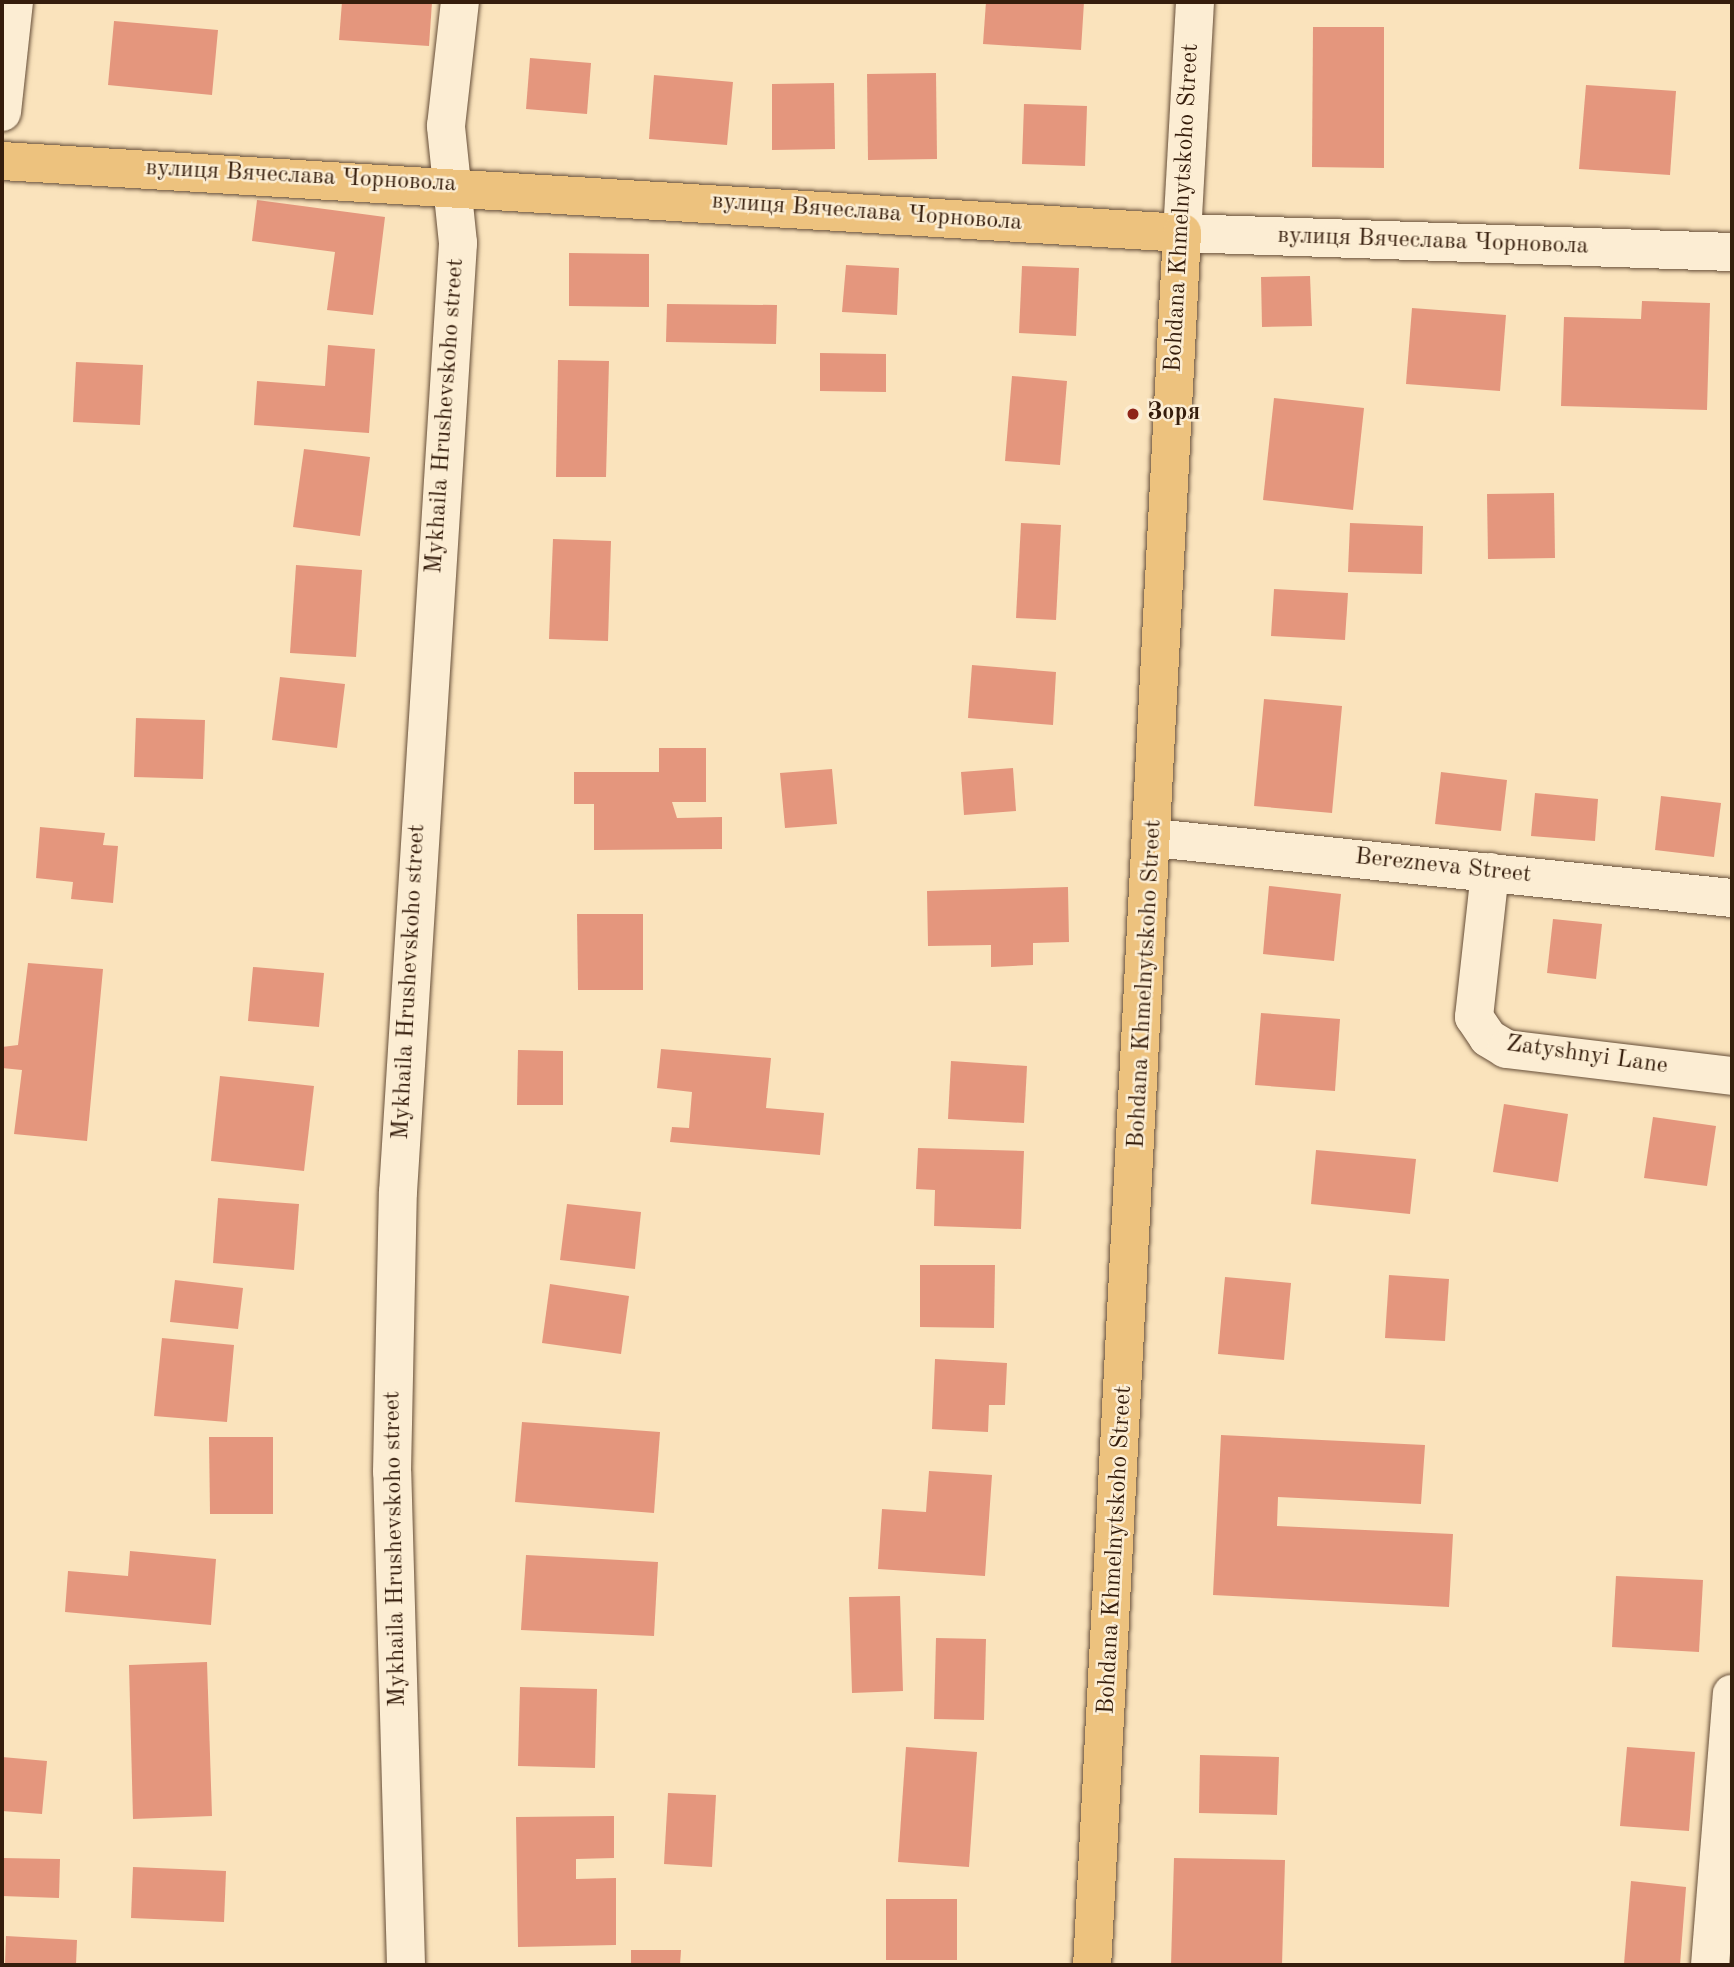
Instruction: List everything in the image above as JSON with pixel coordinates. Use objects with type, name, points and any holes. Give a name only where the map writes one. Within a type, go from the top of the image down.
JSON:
[{"type":"main road","name":"вулиця Вячеслава Чорновола","points":[[2,161],[450,186],[1182,233]]},
{"type":"main road","name":"Bohdana Khmelnytskoho Street","points":[[1092,1965],[1154,838],[1182,233]]},
{"type":"street","points":[[2,112],[15,2]]},
{"type":"street","name":"Mykhaila Hrushevskoho street","points":[[406,1965],[392,1472],[395,1320],[407,1026],[458,243],[450,186],[446,126],[460,2]]},
{"type":"street","name":"Bohdana Khmelnytskoho Street","points":[[1182,233],[1195,2]]},
{"type":"street","name":"вулиця Вячеслава Чорновола","points":[[1182,233],[1732,252]]},
{"type":"street","name":"Berezneva Street","points":[[1154,838],[1732,898]]},
{"type":"street","name":"Zatyshnyi Lane","points":[[1490,872],[1474,1017],[1488,1038],[1506,1049],[1732,1076]]},
{"type":"street","points":[[1710,1965],[1732,1695]]},
{"type":"building","points":[[342,2],[432,2],[429,46],[339,40]]},
{"type":"building","points":[[986,2],[1084,2],[1081,50],[983,44]]},
{"type":"building","points":[[114,21],[218,30],[212,95],[108,85]]},
{"type":"building","points":[[1313,27],[1384,27],[1384,168],[1312,167]]},
{"type":"building","points":[[530,58],[591,63],[587,114],[526,109]]},
{"type":"building","points":[[936,73],[937,159],[868,160],[867,74]]},
{"type":"building","points":[[654,75],[733,82],[727,145],[649,139]]},
{"type":"building","points":[[834,83],[835,149],[772,150],[772,84]]},
{"type":"building","points":[[1586,85],[1676,91],[1670,175],[1579,169]]},
{"type":"building","points":[[1024,104],[1087,106],[1085,166],[1022,164]]},
{"type":"building","points":[[257,200],[385,217],[373,315],[327,310],[335,252],[252,241]]},
{"type":"building","points":[[569,253],[649,254],[649,307],[569,306]]},
{"type":"building","points":[[846,265],[899,268],[897,315],[842,312]]},
{"type":"building","points":[[1022,266],[1079,268],[1076,336],[1019,333]]},
{"type":"building","points":[[1310,276],[1312,326],[1262,327],[1261,277]]},
{"type":"building","points":[[1642,301],[1710,303],[1707,410],[1561,406],[1564,317],[1641,319]]},
{"type":"building","points":[[667,304],[777,305],[776,344],[666,342]]},
{"type":"building","points":[[1412,308],[1506,315],[1500,391],[1406,384]]},
{"type":"building","points":[[328,345],[375,349],[369,433],[254,425],[257,381],[325,386]]},
{"type":"building","points":[[820,353],[886,354],[886,392],[820,391]]},
{"type":"building","points":[[558,360],[609,361],[606,477],[556,477]]},
{"type":"building","points":[[76,362],[143,365],[140,425],[73,422]]},
{"type":"building","points":[[1012,376],[1067,381],[1060,465],[1005,461]]},
{"type":"building","points":[[1274,398],[1364,408],[1353,510],[1263,500]]},
{"type":"building","points":[[304,449],[370,457],[360,536],[293,527]]},
{"type":"building","points":[[1554,493],[1555,558],[1488,559],[1487,494]]},
{"type":"building","points":[[1021,523],[1061,525],[1056,620],[1016,618]]},
{"type":"building","points":[[1350,523],[1423,526],[1422,574],[1348,572]]},
{"type":"building","points":[[553,539],[611,541],[608,641],[549,639]]},
{"type":"building","points":[[296,565],[362,570],[356,657],[290,653]]},
{"type":"building","points":[[1274,589],[1348,593],[1345,640],[1271,636]]},
{"type":"building","points":[[972,665],[1056,672],[1053,725],[968,718]]},
{"type":"building","points":[[280,677],[345,684],[337,748],[272,740]]},
{"type":"building","points":[[1264,699],[1342,706],[1332,813],[1254,806]]},
{"type":"building","points":[[136,718],[205,720],[203,779],[134,777]]},
{"type":"building","points":[[659,748],[706,748],[706,802],[672,802],[677,818],[722,817],[722,849],[594,850],[594,804],[574,804],[574,772],[659,772]]},
{"type":"building","points":[[1013,768],[1016,811],[964,815],[961,772]]},
{"type":"building","points":[[832,769],[837,824],[785,828],[780,773]]},
{"type":"building","points":[[1441,772],[1507,780],[1501,831],[1435,824]]},
{"type":"building","points":[[1535,793],[1598,799],[1595,841],[1531,836]]},
{"type":"building","points":[[1661,796],[1721,803],[1714,857],[1655,850]]},
{"type":"building","points":[[40,827],[105,833],[103,845],[118,846],[113,903],[71,899],[73,882],[36,878]]},
{"type":"building","points":[[1269,886],[1341,894],[1334,961],[1263,954]]},
{"type":"building","points":[[1068,887],[1069,942],[1033,943],[1033,965],[991,967],[991,945],[928,946],[927,891]]},
{"type":"building","points":[[577,914],[643,914],[643,990],[578,990]]},
{"type":"building","points":[[1553,919],[1602,924],[1596,979],[1547,973]]},
{"type":"building","points":[[28,963],[103,969],[87,1141],[14,1134],[22,1070],[2,1068],[2,1047],[18,1045]]},
{"type":"building","points":[[253,967],[324,973],[319,1027],[248,1021]]},
{"type":"building","points":[[1261,1013],[1340,1019],[1335,1091],[1255,1085]]},
{"type":"building","points":[[661,1049],[771,1058],[766,1108],[824,1113],[820,1155],[670,1142],[672,1127],[689,1128],[692,1092],[657,1088]]},
{"type":"building","points":[[518,1050],[563,1051],[563,1105],[517,1105]]},
{"type":"building","points":[[951,1061],[1027,1066],[1024,1123],[948,1119]]},
{"type":"building","points":[[220,1076],[314,1086],[304,1171],[211,1161]]},
{"type":"building","points":[[1504,1104],[1568,1114],[1558,1182],[1493,1172]]},
{"type":"building","points":[[1653,1117],[1716,1126],[1707,1186],[1644,1178]]},
{"type":"building","points":[[918,1148],[1024,1151],[1021,1229],[934,1226],[935,1190],[916,1189]]},
{"type":"building","points":[[1316,1150],[1416,1159],[1410,1214],[1311,1204]]},
{"type":"building","points":[[218,1198],[299,1204],[294,1270],[213,1263]]},
{"type":"building","points":[[567,1204],[641,1212],[635,1269],[560,1260]]},
{"type":"building","points":[[920,1265],[995,1265],[994,1328],[920,1327]]},
{"type":"building","points":[[1389,1275],[1449,1279],[1445,1341],[1385,1338]]},
{"type":"building","points":[[1225,1277],[1291,1283],[1284,1360],[1218,1354]]},
{"type":"building","points":[[175,1280],[243,1288],[238,1329],[170,1322]]},
{"type":"building","points":[[550,1284],[629,1296],[621,1354],[542,1343]]},
{"type":"building","points":[[162,1338],[234,1345],[227,1422],[154,1416]]},
{"type":"building","points":[[935,1359],[1007,1363],[1005,1405],[989,1405],[988,1432],[932,1429]]},
{"type":"building","points":[[522,1422],[660,1432],[654,1513],[515,1502]]},
{"type":"building","points":[[1221,1435],[1425,1445],[1421,1504],[1278,1497],[1277,1526],[1453,1534],[1449,1607],[1213,1595]]},
{"type":"building","points":[[209,1437],[273,1437],[273,1514],[210,1514]]},
{"type":"building","points":[[929,1471],[992,1475],[985,1576],[878,1569],[882,1509],[926,1512]]},
{"type":"building","points":[[130,1551],[216,1559],[211,1625],[65,1612],[68,1571],[128,1576]]},
{"type":"building","points":[[526,1555],[658,1562],[654,1636],[521,1630]]},
{"type":"building","points":[[1616,1576],[1703,1580],[1699,1652],[1612,1647]]},
{"type":"building","points":[[900,1596],[903,1691],[852,1693],[849,1597]]},
{"type":"building","points":[[936,1638],[986,1639],[984,1720],[934,1719]]},
{"type":"building","points":[[207,1662],[212,1816],[133,1819],[129,1665]]},
{"type":"building","points":[[520,1687],[597,1689],[595,1768],[518,1766]]},
{"type":"building","points":[[906,1747],[977,1752],[969,1867],[898,1862]]},
{"type":"building","points":[[1627,1747],[1695,1752],[1689,1831],[1620,1826]]},
{"type":"building","points":[[1200,1755],[1279,1757],[1277,1815],[1199,1813]]},
{"type":"building","points":[[2,1757],[47,1761],[42,1814],[2,1811]]},
{"type":"building","points":[[668,1793],[716,1795],[712,1867],[664,1864]]},
{"type":"building","points":[[614,1816],[614,1858],[576,1859],[576,1879],[616,1878],[616,1945],[518,1947],[516,1817]]},
{"type":"building","points":[[2,1858],[60,1859],[59,1898],[2,1896]]},
{"type":"building","points":[[1174,1858],[1285,1860],[1282,1965],[1171,1965]]},
{"type":"building","points":[[133,1867],[226,1871],[224,1922],[131,1918]]},
{"type":"building","points":[[1631,1881],[1686,1887],[1680,1965],[1624,1964]]},
{"type":"building","points":[[886,1899],[957,1899],[957,1960],[886,1960]]},
{"type":"building","points":[[6,1936],[77,1940],[76,1965],[5,1965]]},
{"type":"building","points":[[631,1950],[681,1950],[680,1965],[631,1965]]},
{"type":"place","name":"Зоря","points":[[1133,414]]}]
